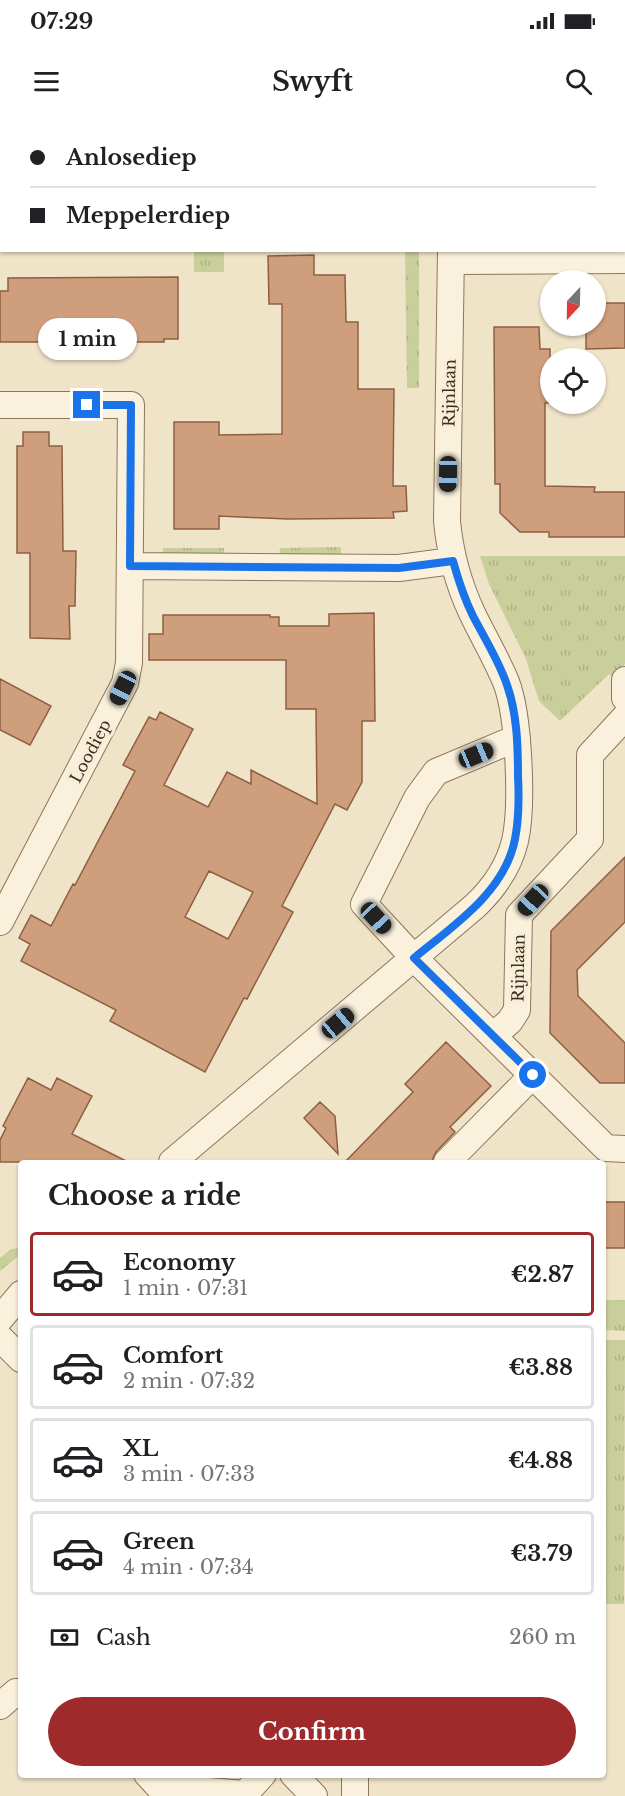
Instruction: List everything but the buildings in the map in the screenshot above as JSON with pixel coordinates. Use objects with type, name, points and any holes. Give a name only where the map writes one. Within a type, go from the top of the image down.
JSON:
[{"type":"street","points":[[451,256],[625,260]]},
{"type":"street","name":"Rijnlaan","points":[[174,1160],[488,894],[506,866],[515,840],[518,816],[518,764],[512,700],[493,652],[472,614],[453,561],[447,521],[451,256]]},
{"type":"street","name":"Loodiep","points":[[0,405],[131,405],[129,663],[125,683],[0,922]]},
{"type":"street","points":[[130,566],[399,568],[453,561]]},
{"type":"street","points":[[625,680],[625,698]]},
{"type":"street","name":"Rijnlaan","points":[[493,1036],[510,1021],[517,1010],[519,915],[590,838],[590,755],[625,717]]},
{"type":"street","points":[[516,738],[436,772],[417,798],[364,904],[414,958],[606,1148],[625,1149]]},
{"type":"street","points":[[449,1160],[533,1075]]},
{"type":"street","points":[[0,1319],[18,1298]]},
{"type":"street","points":[[0,1338],[18,1356]]},
{"type":"street","points":[[0,1706],[18,1692]]},
{"type":"street","points":[[151,1778],[159,1787],[199,1793],[245,1794],[259,1778]]},
{"type":"street","points":[[297,1778],[314,1796]]},
{"type":"street","points":[[355,1778],[355,1796]]},
{"type":"green space","points":[[194,252],[224,252],[224,272],[194,272]]},
{"type":"green space","points":[[405,252],[419,252],[419,388],[407,388]]},
{"type":"green space","points":[[341,547],[341,556],[279,556],[280,548]]},
{"type":"green space","points":[[163,548],[224,548],[224,556],[162,556]]},
{"type":"green space","points":[[480,556],[625,556],[625,664],[613,677],[609,674],[560,721],[539,701],[526,659],[489,584]]},
{"type":"green space","points":[[18,1248],[18,1256],[0,1271],[0,1258],[11,1249]]},
{"type":"green space","points":[[606,1300],[625,1300],[625,1331],[606,1330]]},
{"type":"green space","points":[[606,1340],[625,1340],[624,1604],[606,1604]]},
{"type":"route","points":[[87,405],[131,405],[130,566],[399,568],[453,561],[472,614],[493,652],[512,700],[518,764],[518,816],[515,840],[506,866],[488,894],[414,958],[533,1075]]}]
